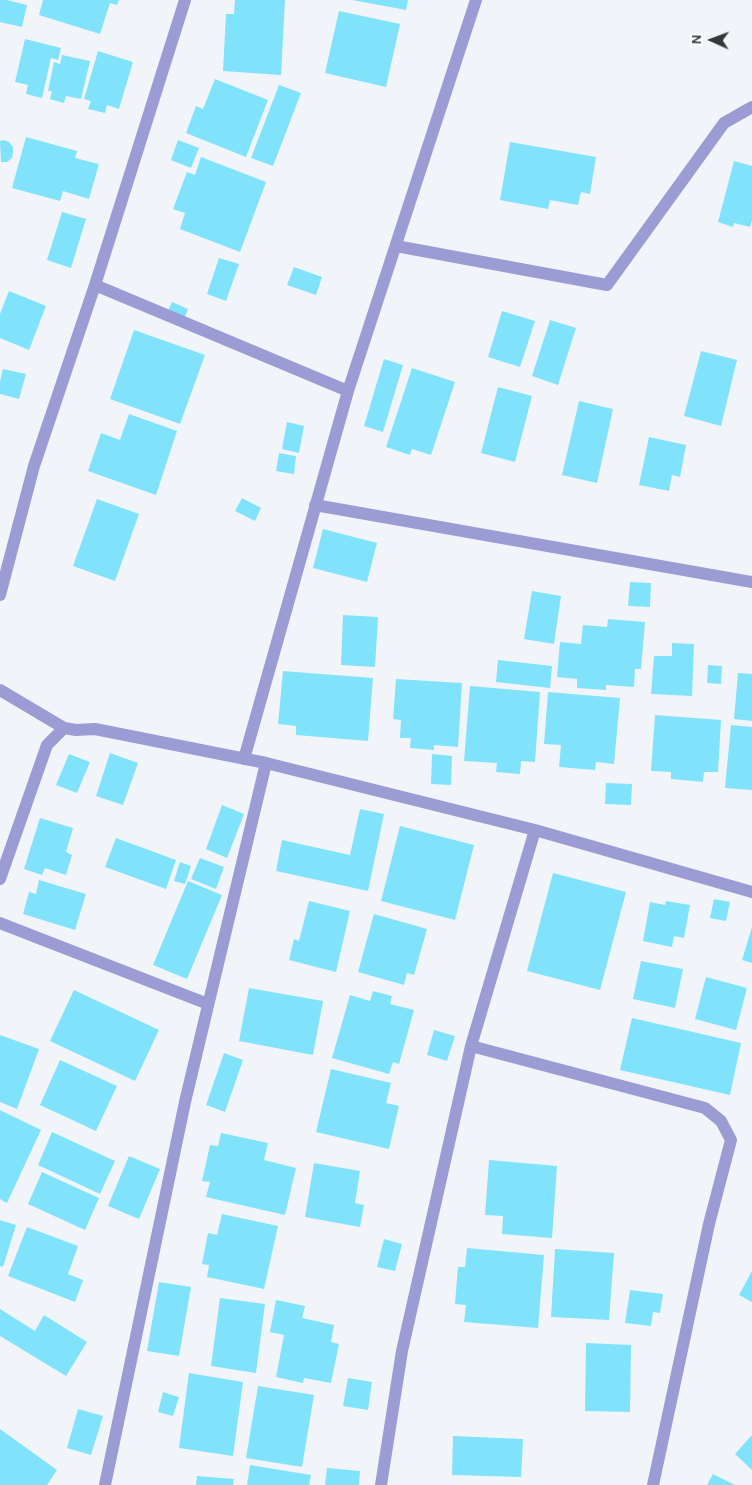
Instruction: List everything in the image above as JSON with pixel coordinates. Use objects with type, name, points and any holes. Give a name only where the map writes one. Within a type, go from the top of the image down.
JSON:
[{"type":"street","points":[[0,595],[34,466],[95,285],[185,0]]},
{"type":"street","points":[[244,758],[348,391],[476,0]]},
{"type":"street","points":[[396,246],[607,285],[724,123],[752,107]]},
{"type":"street","points":[[95,285],[348,391]]},
{"type":"street","points":[[316,505],[752,582]]},
{"type":"street","points":[[0,690],[64,728],[76,730],[94,729],[266,763],[535,830],[752,892]]},
{"type":"street","points":[[0,879],[47,745],[64,728]]},
{"type":"street","points":[[105,1485],[183,1111],[266,763]]},
{"type":"street","points":[[381,1485],[402,1352],[471,1046],[535,830]]},
{"type":"street","points":[[0,923],[208,1004]]},
{"type":"street","points":[[471,1046],[705,1108],[721,1121],[731,1140],[709,1224],[653,1485]]},
{"type":"building","points":[[0,0],[27,5],[22,27],[0,22]]},
{"type":"building","points":[[43,0],[119,0],[117,5],[110,3],[100,34],[39,15]]},
{"type":"building","points":[[235,0],[285,0],[281,75],[223,71],[226,14],[234,14]]},
{"type":"building","points":[[352,0],[408,0],[406,10]]},
{"type":"building","points":[[339,11],[400,24],[386,87],[325,73]]},
{"type":"building","points":[[25,39],[61,48],[58,60],[51,58],[42,98],[26,94],[28,85],[15,82]]},
{"type":"building","points":[[98,51],[133,62],[119,109],[107,105],[105,113],[88,109],[91,101],[84,99]]},
{"type":"building","points":[[62,55],[90,61],[81,99],[66,96],[64,103],[50,99],[52,91],[48,91],[54,62],[60,64]]},
{"type":"building","points":[[215,79],[268,100],[246,157],[186,133],[196,106],[203,109]]},
{"type":"building","points":[[279,85],[301,93],[273,166],[251,158]]},
{"type":"building","points":[[26,137],[77,151],[75,158],[99,164],[89,199],[63,191],[60,201],[12,188]]},
{"type":"building","points":[[4,140],[13,147],[13,152],[12,158],[7,162],[1,162],[0,141]]},
{"type":"building","points":[[178,140],[199,148],[191,168],[171,160]]},
{"type":"building","points":[[510,142],[596,157],[590,194],[581,192],[578,205],[550,200],[548,209],[500,200]]},
{"type":"building","points":[[201,157],[266,182],[240,252],[180,229],[185,213],[173,209],[187,172],[195,175]]},
{"type":"building","points":[[734,161],[752,166],[752,220],[750,227],[734,223],[733,227],[718,222]]},
{"type":"building","points":[[62,212],[86,219],[71,268],[47,260]]},
{"type":"building","points":[[219,258],[239,264],[226,301],[207,294]]},
{"type":"building","points":[[294,267],[322,277],[316,295],[287,285]]},
{"type":"building","points":[[9,291],[46,306],[29,350],[0,338],[0,314]]},
{"type":"building","points":[[172,302],[188,309],[183,322],[166,315]]},
{"type":"building","points":[[502,311],[535,321],[520,367],[488,357]]},
{"type":"building","points":[[550,320],[576,328],[558,385],[532,376]]},
{"type":"building","points":[[134,330],[205,355],[180,424],[110,399]]},
{"type":"building","points":[[701,351],[737,360],[721,426],[684,416]]},
{"type":"building","points":[[384,359],[403,365],[383,432],[364,426]]},
{"type":"building","points":[[412,368],[455,382],[431,455],[412,449],[410,455],[386,447]]},
{"type":"building","points":[[3,369],[26,374],[19,399],[0,394],[0,381]]},
{"type":"building","points":[[498,387],[532,396],[515,462],[481,453]]},
{"type":"building","points":[[579,401],[613,409],[597,483],[562,475]]},
{"type":"building","points":[[129,414],[177,431],[156,495],[88,471],[101,433],[120,440]]},
{"type":"building","points":[[287,422],[304,426],[299,453],[282,449]]},
{"type":"building","points":[[649,437],[686,445],[680,477],[672,475],[669,491],[639,485]]},
{"type":"building","points":[[279,453],[296,456],[294,474],[276,471]]},
{"type":"building","points":[[242,498],[261,508],[255,521],[235,511]]},
{"type":"building","points":[[97,499],[139,514],[115,581],[73,566]]},
{"type":"building","points":[[323,529],[377,543],[367,582],[313,568]]},
{"type":"building","points":[[630,582],[651,583],[650,607],[628,606]]},
{"type":"building","points":[[532,591],[561,596],[554,644],[524,639]]},
{"type":"building","points":[[343,615],[378,617],[375,667],[341,665]]},
{"type":"building","points":[[608,619],[645,622],[641,669],[635,669],[634,687],[606,685],[606,690],[577,688],[577,679],[557,677],[560,642],[581,644],[583,625],[607,627]]},
{"type":"building","points":[[672,643],[694,644],[692,696],[651,694],[654,656],[672,656]]},
{"type":"building","points":[[498,660],[552,666],[550,688],[496,682]]},
{"type":"building","points":[[708,665],[722,666],[721,684],[707,683]]},
{"type":"building","points":[[283,671],[373,678],[368,741],[296,735],[296,726],[278,724]]},
{"type":"building","points":[[738,673],[752,674],[752,721],[734,719]]},
{"type":"building","points":[[396,679],[462,683],[458,747],[434,745],[434,750],[410,748],[411,738],[400,738],[401,720],[393,719]]},
{"type":"building","points":[[470,686],[540,692],[535,762],[521,761],[520,774],[496,772],[497,763],[464,761]]},
{"type":"building","points":[[548,692],[620,698],[614,764],[596,762],[595,770],[559,767],[561,745],[544,744]]},
{"type":"building","points":[[655,715],[721,720],[718,772],[704,772],[703,782],[671,779],[671,772],[651,771]]},
{"type":"building","points":[[731,725],[752,727],[752,790],[725,788]]},
{"type":"building","points":[[110,753],[138,763],[123,805],[96,796]]},
{"type":"building","points":[[69,754],[90,762],[77,793],[56,785]]},
{"type":"building","points":[[432,754],[452,756],[451,785],[431,784]]},
{"type":"building","points":[[606,783],[632,784],[631,805],[605,804]]},
{"type":"building","points":[[222,805],[244,814],[227,858],[206,849]]},
{"type":"building","points":[[360,809],[384,814],[368,891],[276,871],[282,840],[350,855]]},
{"type":"building","points":[[40,818],[73,828],[66,852],[72,855],[66,875],[45,868],[42,875],[24,869]]},
{"type":"building","points":[[400,826],[474,845],[455,920],[381,901]]},
{"type":"building","points":[[116,838],[176,860],[166,889],[105,867]]},
{"type":"building","points":[[200,858],[224,867],[216,889],[191,879]]},
{"type":"building","points":[[180,862],[191,866],[185,884],[174,881]]},
{"type":"building","points":[[553,873],[626,892],[600,990],[527,971]]},
{"type":"building","points":[[39,880],[86,894],[75,930],[23,914],[29,892],[36,894]]},
{"type":"building","points":[[188,881],[222,895],[187,979],[153,965]]},
{"type":"building","points":[[714,899],[730,902],[726,921],[710,918]]},
{"type":"building","points":[[309,901],[350,911],[336,972],[289,960],[294,939],[299,941]]},
{"type":"building","points":[[666,901],[690,905],[684,938],[674,936],[672,947],[643,941],[650,902],[665,905]]},
{"type":"building","points":[[374,914],[427,929],[414,975],[407,973],[404,985],[358,972]]},
{"type":"building","points":[[752,927],[752,963],[742,960]]},
{"type":"building","points":[[641,961],[683,969],[675,1008],[633,999]]},
{"type":"building","points":[[706,977],[747,988],[736,1030],[695,1019]]},
{"type":"building","points":[[249,988],[323,1001],[313,1055],[239,1041]]},
{"type":"building","points":[[74,990],[159,1030],[135,1081],[50,1041]]},
{"type":"building","points":[[373,991],[392,996],[390,1004],[414,1010],[399,1064],[393,1062],[389,1074],[332,1058],[350,995],[370,1001]]},
{"type":"building","points":[[632,1018],[741,1043],[730,1095],[620,1070]]},
{"type":"building","points":[[434,1030],[455,1036],[447,1061],[427,1055]]},
{"type":"building","points":[[0,1035],[39,1049],[17,1109],[0,1102]]},
{"type":"building","points":[[224,1053],[243,1060],[225,1112],[206,1105]]},
{"type":"building","points":[[60,1060],[117,1086],[96,1131],[40,1105]]},
{"type":"building","points":[[331,1069],[391,1083],[386,1103],[399,1106],[389,1149],[316,1132]]},
{"type":"building","points":[[0,1110],[41,1130],[7,1203],[0,1199]]},
{"type":"building","points":[[52,1132],[115,1161],[100,1194],[38,1165]]},
{"type":"building","points":[[221,1133],[268,1143],[264,1160],[296,1168],[285,1215],[206,1197],[210,1182],[202,1181],[210,1145],[218,1146]]},
{"type":"building","points":[[129,1156],[160,1169],[139,1219],[108,1206]]},
{"type":"building","points":[[489,1160],[557,1166],[552,1238],[502,1234],[503,1216],[485,1215]]},
{"type":"building","points":[[314,1163],[360,1171],[355,1203],[364,1205],[360,1227],[305,1217]]},
{"type":"building","points":[[42,1172],[99,1198],[85,1230],[28,1204]]},
{"type":"building","points":[[222,1214],[278,1226],[264,1289],[207,1277],[209,1265],[202,1264],[208,1233],[217,1235]]},
{"type":"building","points":[[0,1220],[16,1225],[3,1267],[0,1266]]},
{"type":"building","points":[[27,1227],[78,1246],[68,1274],[83,1280],[75,1302],[8,1276]]},
{"type":"building","points":[[384,1239],[402,1244],[395,1271],[377,1267]]},
{"type":"building","points":[[467,1248],[544,1255],[538,1328],[464,1322],[466,1305],[455,1304],[458,1267],[465,1267]]},
{"type":"building","points":[[555,1249],[614,1253],[609,1320],[551,1317]]},
{"type":"building","points":[[752,1271],[752,1302],[739,1295]]},
{"type":"building","points":[[159,1282],[191,1287],[179,1356],[147,1351]]},
{"type":"building","points":[[630,1290],[663,1294],[660,1313],[653,1312],[651,1326],[625,1323]]},
{"type":"building","points":[[220,1298],[265,1304],[256,1373],[211,1366]]},
{"type":"building","points":[[276,1300],[305,1306],[302,1318],[334,1325],[331,1342],[339,1344],[331,1383],[304,1378],[303,1383],[276,1377],[284,1335],[270,1332]]},
{"type":"building","points":[[0,1309],[35,1331],[44,1315],[87,1342],[66,1376],[0,1336]]},
{"type":"building","points":[[586,1343],[631,1345],[630,1412],[585,1411]]},
{"type":"building","points":[[189,1373],[243,1382],[233,1456],[179,1448]]},
{"type":"building","points":[[348,1378],[372,1382],[368,1410],[343,1406]]},
{"type":"building","points":[[258,1386],[314,1395],[302,1467],[246,1458]]},
{"type":"building","points":[[163,1392],[179,1397],[173,1416],[158,1412]]},
{"type":"building","points":[[78,1409],[103,1416],[91,1455],[67,1448]]},
{"type":"building","points":[[0,1429],[57,1470],[47,1485],[0,1485]]},
{"type":"building","points":[[752,1435],[752,1470],[735,1454]]},
{"type":"building","points":[[453,1436],[523,1439],[521,1477],[452,1475]]},
{"type":"building","points":[[250,1465],[311,1475],[309,1485],[247,1485]]},
{"type":"building","points":[[327,1468],[360,1471],[359,1485],[325,1485]]},
{"type":"building","points":[[713,1474],[735,1485],[707,1485]]},
{"type":"building","points":[[197,1476],[234,1479],[233,1485],[196,1485]]}]
